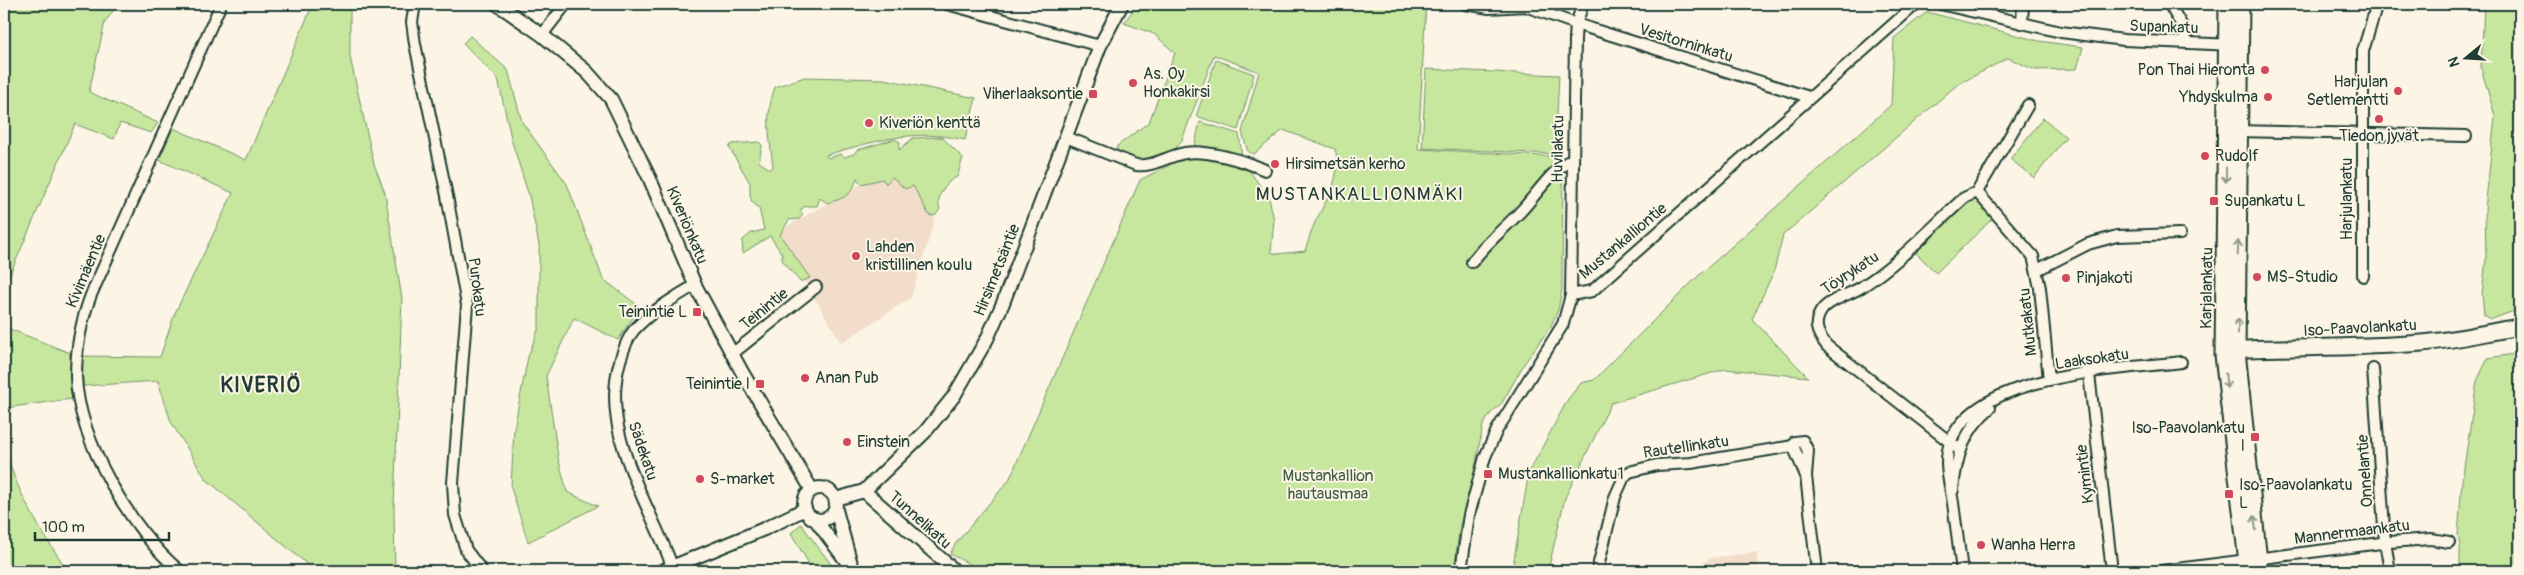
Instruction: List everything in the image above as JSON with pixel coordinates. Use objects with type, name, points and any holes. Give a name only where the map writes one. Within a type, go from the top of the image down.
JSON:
[{"type":"main road","name":"Karjalankatu","points":[[2228,4],[2234,45],[2230,353],[2253,565]]},
{"type":"main road","name":"Karjalankatu","points":[[2234,45],[2241,4]]},
{"type":"main road","name":"Iso-Paavolankatu","points":[[2499,331],[2520,323]]},
{"type":"main road","name":"Iso-Paavolankatu","points":[[2230,353],[2424,342],[2474,336],[2520,327]]},
{"type":"street","name":"Kivimäentie","points":[[180,571],[167,560],[126,511],[89,435],[76,378],[78,349],[82,320],[91,295],[221,4]]},
{"type":"street","name":"Purokatu","points":[[415,4],[412,22],[415,44],[467,305],[453,483],[455,515],[466,550],[482,571]]},
{"type":"street","name":"Kiveriönkatu","points":[[497,4],[542,35],[587,72],[611,99],[649,177],[695,285],[732,354],[812,490]]},
{"type":"street","points":[[542,35],[566,4]]},
{"type":"street","points":[[947,4],[1100,46]]},
{"type":"street","name":"Hirsimetsäntie","points":[[836,505],[864,491],[925,432],[954,396],[987,339],[1100,46],[1122,4]]},
{"type":"street","name":"Vesitorninkatu","points":[[1466,4],[1489,8],[1524,6],[1810,97]]},
{"type":"street","name":"Huvilakatu","points":[[1571,295],[1576,24],[1583,4]]},
{"type":"street","name":"Mustankalliontie","points":[[1461,571],[1469,515],[1485,456],[1497,430],[1563,324],[1571,295],[1592,290],[1916,4]]},
{"type":"street","name":"Supankatu","points":[[1940,4],[2062,32],[2124,40],[2234,45]]},
{"type":"street","points":[[2022,23],[2023,4]]},
{"type":"street","points":[[2169,4],[2181,24],[2187,43]]},
{"type":"street","name":"Harjulankatu","points":[[2362,276],[2363,51],[2378,4]]},
{"type":"street","name":"Töyrykatu","points":[[1960,450],[1827,346],[1818,335],[1819,315],[1828,304],[1861,287],[1880,274],[1964,198],[1977,192],[2028,105]]},
{"type":"street","points":[[2234,131],[2466,136]]},
{"type":"street","points":[[1066,138],[1136,164],[1147,166],[1178,154],[1196,152],[1247,161],[1265,170]]},
{"type":"street","points":[[1472,262],[1480,251],[1528,204],[1561,165],[1573,159]]},
{"type":"street","name":"Mutkakatu","points":[[1977,192],[2033,256],[2037,270],[2049,380]]},
{"type":"street","points":[[2037,270],[2084,246],[2117,236],[2180,234]]},
{"type":"street","name":"Sädekatu","points":[[667,569],[617,430],[614,403],[615,376],[622,353],[633,331],[659,308],[695,285]]},
{"type":"street","name":"Teinintie","points":[[732,354],[816,288]]},
{"type":"street","name":"Laaksokatu","points":[[1962,571],[1948,480],[1947,459],[1950,443],[1958,429],[1977,410],[1995,397],[2009,391],[2049,380],[2181,362]]},
{"type":"street","name":"Onnelantie","points":[[2373,369],[2385,542],[2390,571]]},
{"type":"street","name":"Kymintie","points":[[2089,374],[2112,571]]},
{"type":"street","name":"Laaksokatu","points":[[1952,501],[1960,450],[1965,436],[1981,415],[2009,391]]},
{"type":"street","name":"Rautellinkatu","points":[[1597,571],[1615,497],[1624,477],[1629,472],[1657,465],[1691,463],[1793,446],[1799,440],[1803,441],[1806,445],[1808,459],[1806,476],[1818,571]]},
{"type":"street","points":[[827,488],[836,505],[852,570],[815,519],[805,509],[805,498],[812,490],[827,488]]},
{"type":"street","name":"Tunnelikatu","points":[[864,491],[955,571]]},
{"type":"street","points":[[815,519],[828,518],[836,505]]},
{"type":"street","points":[[667,569],[764,530],[805,509]]},
{"type":"street","name":"Mannermaankatu","points":[[2160,571],[2253,565],[2385,542],[2431,539],[2449,542]]},
{"type":"shaded area","name":"Lahden kristillinen koulu","points":[[899,162],[935,219],[911,298],[841,343],[803,278],[774,234]]},
{"type":"shaded area","points":[[1757,552],[1758,571],[1697,571],[1709,558]]},
{"type":"green space","points":[[4,4],[118,4],[105,22],[89,92],[158,123],[151,133],[120,123],[114,139],[75,124],[8,279],[7,328],[70,353],[72,399],[4,408]]},
{"type":"green space","points":[[313,4],[350,4],[350,57],[374,164],[385,193],[402,299],[394,506],[395,571],[315,571],[206,479],[171,422],[158,381],[83,386],[82,356],[160,357],[175,313],[233,193],[159,160],[173,128],[246,160]]},
{"type":"green space","name":"Mustankallion hautausmaa","points":[[1137,4],[1426,4],[1418,149],[1563,157],[1562,290],[1558,310],[1551,326],[1524,364],[1502,403],[1491,413],[1483,425],[1471,491],[1460,525],[1454,571],[983,571],[950,554],[956,543],[1009,480],[1140,180],[1187,156],[1246,166],[1269,198],[1274,220],[1271,252],[1277,254],[1305,251],[1315,222],[1332,187],[1337,168],[1335,149],[1283,130],[1254,154],[1248,152],[1242,132],[1259,72],[1214,55],[1182,140],[1175,149],[1163,158],[1147,164],[1117,151],[1117,146],[1149,122],[1175,53],[1154,34],[1124,23]]},
{"type":"green space","points":[[2484,4],[2520,4],[2520,309],[2491,319],[2484,315],[2482,294],[2486,259],[2485,209],[2495,116],[2481,68]]},
{"type":"green space","points":[[1927,12],[2039,41],[2083,47],[2077,69],[2035,70],[2008,58],[1957,85],[1783,235],[1774,271],[1752,319],[1808,377],[1725,369],[1611,403],[1565,498],[1548,571],[1512,571],[1529,472],[1568,399],[1581,383],[1594,380],[1695,279],[1891,105],[1894,38]]},
{"type":"green space","points":[[470,36],[508,70],[522,122],[567,184],[603,279],[640,307],[618,340],[574,318],[546,376],[558,457],[567,492],[598,506],[528,542],[511,488],[514,428],[528,357],[539,327],[539,245],[529,196],[512,142],[498,79],[463,43]]},
{"type":"green space","points":[[1216,60],[1254,74],[1238,130],[1196,116]]},
{"type":"green space","points":[[1426,69],[1559,75],[1555,154],[1422,148]]},
{"type":"green space","points":[[805,77],[884,79],[976,98],[965,140],[928,135],[911,136],[878,141],[826,155],[828,158],[841,154],[844,157],[854,154],[857,150],[895,139],[900,142],[899,150],[913,138],[942,137],[963,158],[957,177],[942,190],[939,200],[940,209],[935,216],[929,215],[913,186],[905,189],[892,177],[886,184],[883,179],[861,184],[857,178],[853,189],[842,198],[827,203],[820,198],[817,206],[806,206],[800,210],[803,215],[799,219],[789,220],[780,235],[810,278],[800,282],[782,260],[782,254],[770,236],[743,253],[742,241],[751,233],[764,230],[759,208],[752,202],[750,183],[729,147],[732,144],[759,142],[762,145],[759,162],[770,169],[773,167],[769,118],[775,87]]},
{"type":"green space","points":[[2043,118],[2066,137],[2034,178],[2010,159]]},
{"type":"green space","points":[[1200,122],[1239,134],[1242,157],[1194,148]]},
{"type":"green space","points":[[1974,198],[1993,218],[1936,273],[1914,251]]},
{"type":"green space","points":[[2520,353],[2520,571],[2460,571],[2458,536],[2462,481],[2477,381],[2488,358]]},
{"type":"green space","points":[[4,442],[8,459],[21,493],[48,541],[68,571],[4,571]]},
{"type":"green space","points":[[801,524],[836,571],[813,571],[791,533]]},
{"type":"place","name":"Pon Thai Hieronta","points":[[2265,70]]},
{"type":"place","name":"As. Oy Honkakirsi","points":[[1133,83]]},
{"type":"place","name":"Harjulan Setlementti","points":[[2398,91]]},
{"type":"place","name":"Viherlaaksontie","points":[[1093,94]]},
{"type":"place","name":"Yhdyskulma","points":[[2268,97]]},
{"type":"place","name":"Tiedon jyvät","points":[[2379,119]]},
{"type":"place","name":"Kiveriön kenttä","points":[[869,123]]},
{"type":"place","name":"Rudolf","points":[[2205,156]]},
{"type":"place","name":"Hirsimetsän kerho","points":[[1275,164]]},
{"type":"place","name":"Supankatu L","points":[[2214,201]]},
{"type":"place","name":"Lahden kristillinen koulu","points":[[856,256]]},
{"type":"place","name":"MS-Studio","points":[[2257,277]]},
{"type":"place","name":"Pinjakoti","points":[[2066,278]]},
{"type":"place","name":"Teinintie L","points":[[697,312]]},
{"type":"place","name":"Anan Pub","points":[[805,378]]},
{"type":"place","name":"Teinintie I","points":[[760,384]]},
{"type":"place","name":"Iso-Paavolankatu I","points":[[2255,437]]},
{"type":"place","name":"Einstein","points":[[847,442]]},
{"type":"place","name":"Mustankallionkatu1","points":[[1488,474]]},
{"type":"place","name":"S-market","points":[[700,479]]},
{"type":"place","name":"Iso-Paavolankatu L","points":[[2229,494]]},
{"type":"place","name":"Wanha Herra","points":[[1981,545]]},
{"type":"district","name":"MUSTANKALLIONMÄKI","points":[[1360,194]]},
{"type":"district","name":"KIVERIÖ","points":[[261,385]]}]
